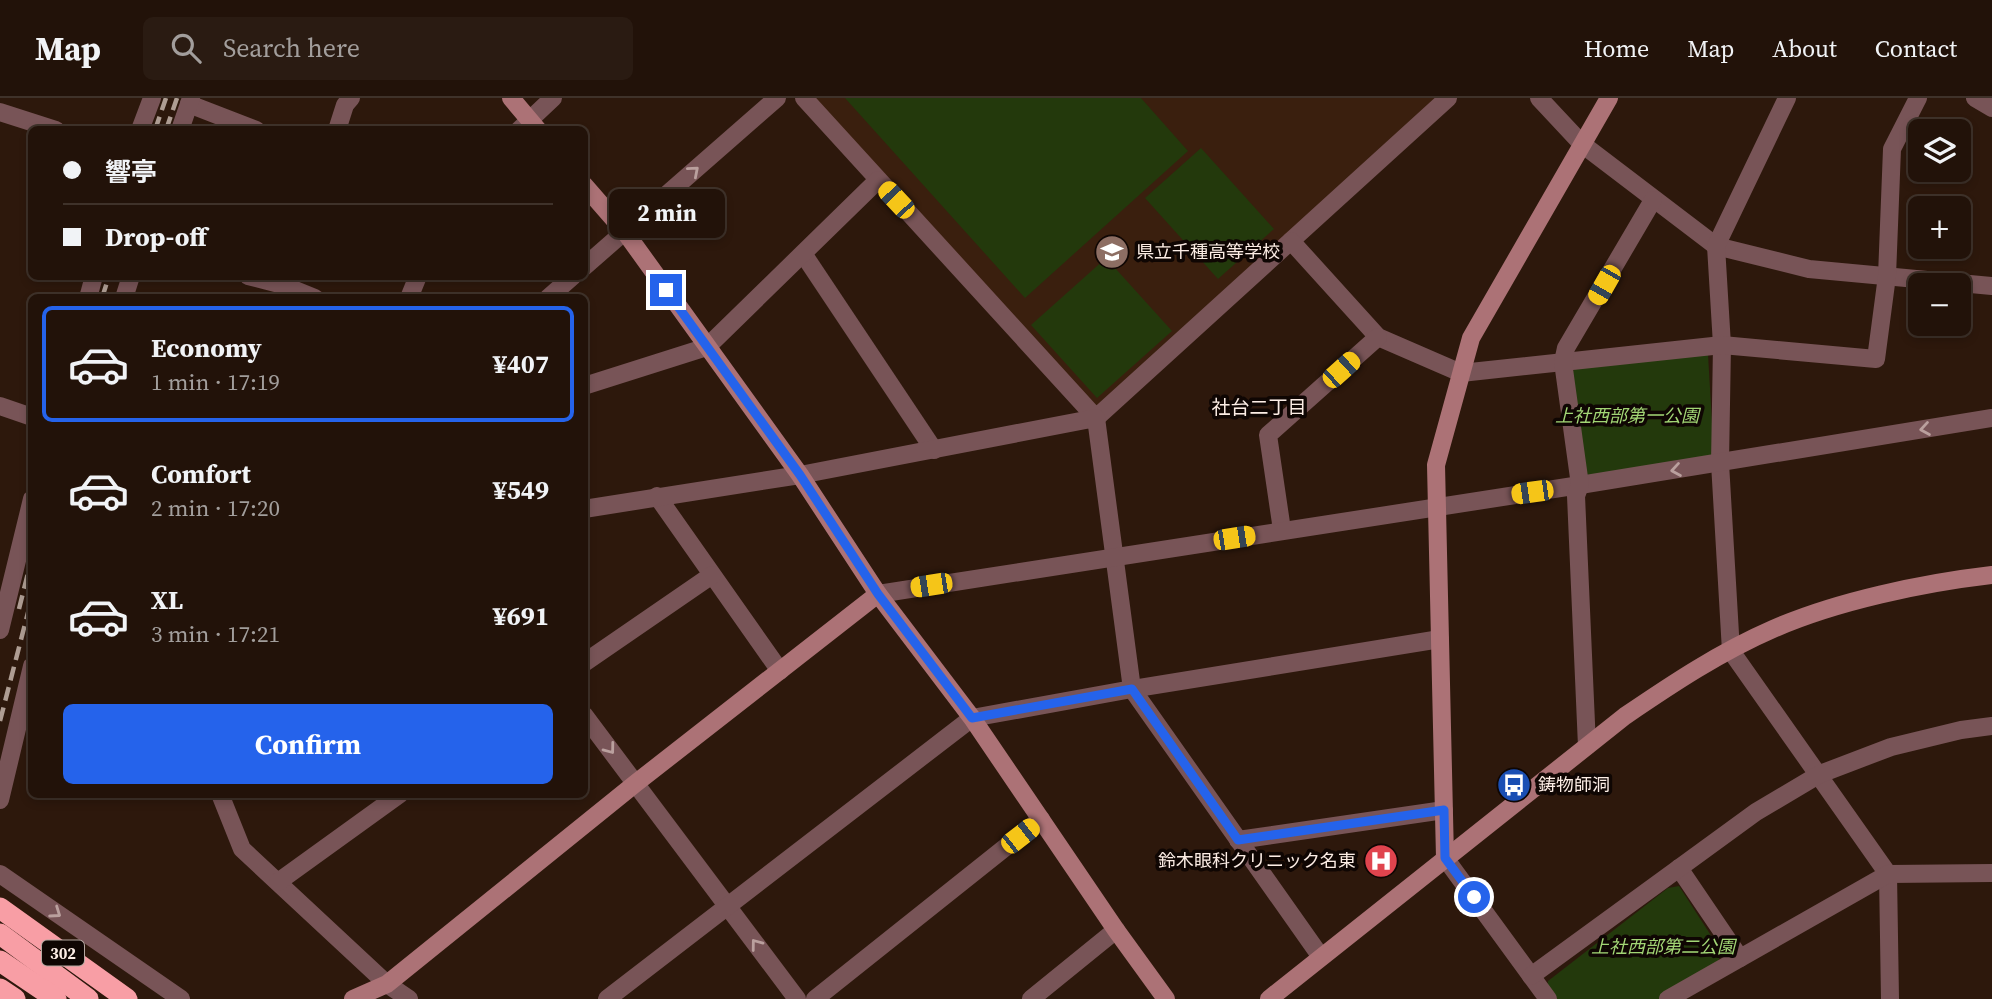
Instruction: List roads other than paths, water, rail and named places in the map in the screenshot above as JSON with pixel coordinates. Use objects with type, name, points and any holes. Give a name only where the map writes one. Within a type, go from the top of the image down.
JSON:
[{"type":"highway","name":"302","points":[[0,908],[127,999]]},
{"type":"highway","points":[[0,934],[88,999]]},
{"type":"highway","points":[[0,961],[56,999]]},
{"type":"highway","points":[[0,989],[15,999]]},
{"type":"street","points":[[142,126],[152,98]]},
{"type":"street","points":[[338,126],[345,105],[351,98]]},
{"type":"street","points":[[511,98],[528,126],[553,98]]},
{"type":"street","points":[[588,264],[777,98]]},
{"type":"street","points":[[804,98],[1096,418],[1132,689],[1321,957]]},
{"type":"street","points":[[588,508],[800,475],[1096,418],[1448,98]]},
{"type":"street","points":[[1539,98],[1582,144],[1716,246],[1809,269],[1992,286]]},
{"type":"street","points":[[1548,999],[1445,858],[1436,465],[1471,338],[1609,98]]},
{"type":"street","points":[[1787,98],[1716,246],[1722,345],[1720,463],[1731,651],[1888,874],[1891,999]]},
{"type":"street","points":[[1291,241],[1378,337],[1461,373],[1722,345],[1876,359],[1887,276],[1892,149],[1918,98]]},
{"type":"street","points":[[1975,98],[1992,108]]},
{"type":"street","points":[[181,126],[190,101],[247,126]]},
{"type":"street","points":[[0,112],[44,126]]},
{"type":"street","points":[[588,385],[706,347],[804,255],[878,180]]},
{"type":"street","points":[[588,190],[625,232],[800,475],[878,594],[972,718],[1166,999]]},
{"type":"street","points":[[1587,746],[1576,496],[1580,485],[1563,362],[1566,348],[1653,200]]},
{"type":"street","points":[[804,255],[934,450]]},
{"type":"street","points":[[262,280],[304,294]]},
{"type":"street","points":[[553,294],[568,280]]},
{"type":"street","points":[[1282,530],[1268,435],[1378,337]]},
{"type":"street","points":[[0,406],[28,415]]},
{"type":"street","points":[[342,999],[358,997],[387,984],[636,783],[878,594],[1992,418]]},
{"type":"street","points":[[657,496],[780,671]]},
{"type":"street","points":[[0,630],[4,596],[28,513]]},
{"type":"street","points":[[588,660],[712,575]]},
{"type":"street","points":[[1269,999],[1625,716],[1679,679],[1774,629],[1843,604],[1992,575]]},
{"type":"street","points":[[607,999],[972,718],[1440,639]]},
{"type":"street","points":[[0,800],[25,722],[28,698]]},
{"type":"street","points":[[588,720],[797,999]]},
{"type":"street","points":[[1531,976],[1756,812],[1820,774],[1891,747],[1961,730],[1992,726]]},
{"type":"street","points":[[222,798],[242,849],[387,984],[409,999]]},
{"type":"street","points":[[278,882],[394,798]]},
{"type":"street","points":[[1238,840],[1444,810]]},
{"type":"street","points":[[815,999],[1041,820]]},
{"type":"street","points":[[1679,868],[1740,958]]},
{"type":"street","points":[[1668,999],[1888,874],[1992,873]]},
{"type":"street","points":[[0,874],[181,999]]},
{"type":"street","points":[[1031,999],[1116,930]]},
{"type":"railway","points":[[156,126],[166,98]]},
{"type":"railway","points":[[167,126],[177,98]]},
{"type":"railway","points":[[103,294],[108,280]]},
{"type":"railway","points":[[19,609],[28,573]]},
{"type":"railway","points":[[0,721],[28,612]]},
{"type":"place","name":"県立千種高等学校","points":[[1112,252]]},
{"type":"place","name":"鋳物師洞","points":[[1514,785]]},
{"type":"place","name":"鈴木眼科クリニック名東","points":[[1381,861]]},
{"type":"district","name":"社台二丁目","points":[[1259,407]]},
{"type":"park label","name":"上社西部第一公園","points":[[1627,416]]},
{"type":"park label","name":"上社西部第二公園","points":[[1663,947]]}]
